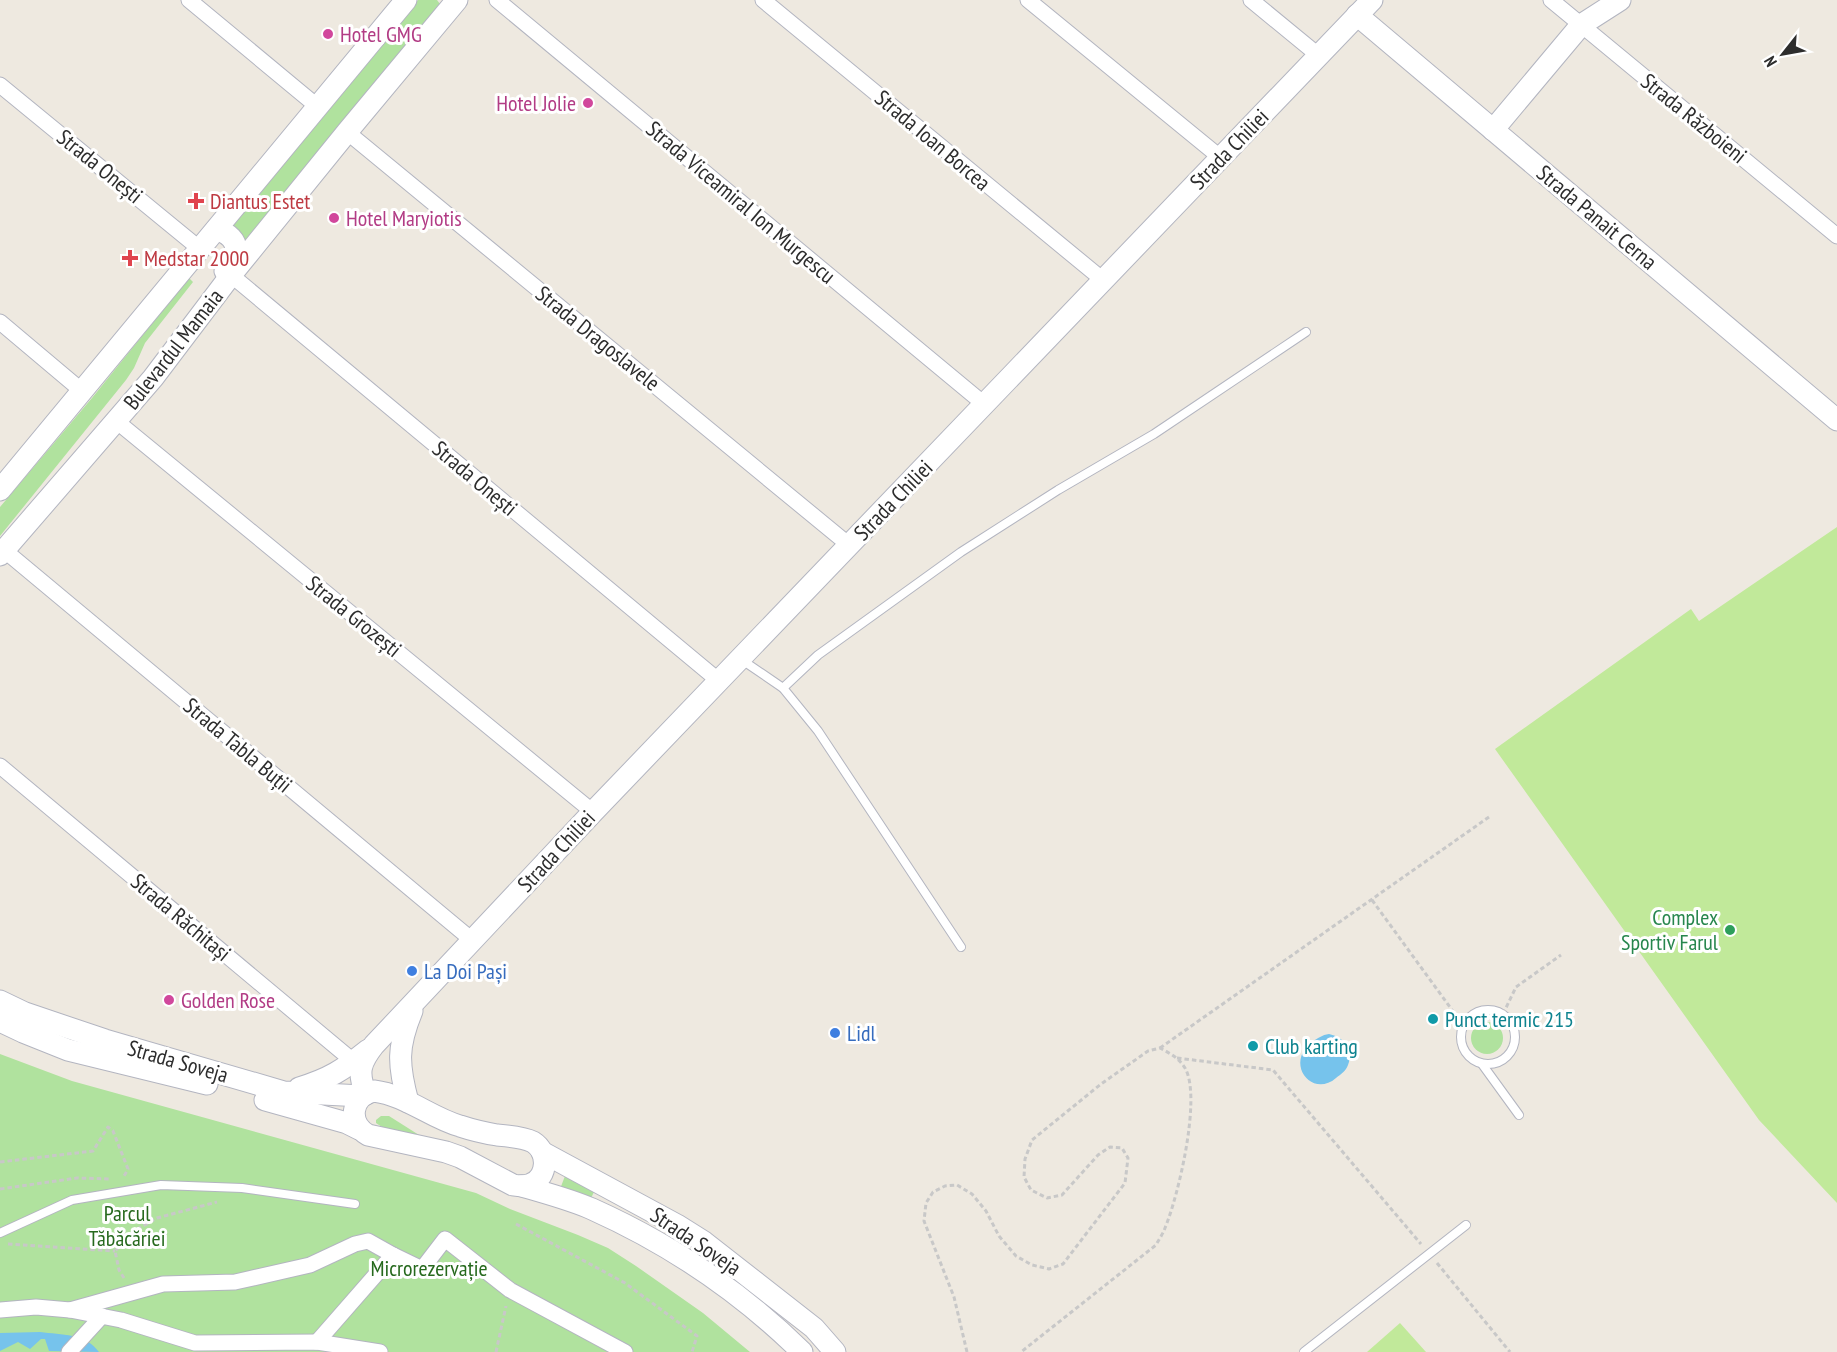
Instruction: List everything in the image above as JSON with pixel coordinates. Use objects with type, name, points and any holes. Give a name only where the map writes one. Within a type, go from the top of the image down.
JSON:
[{"type":"main road","name":"Bulevardul Mamaia","points":[[0,490],[406,0]]},
{"type":"main road","name":"Bulevardul Mamaia","points":[[2,553],[153,378],[231,275],[456,0]]},
{"type":"main road","points":[[1493,130],[1581,25],[1620,0]]},
{"type":"main road","name":"Strada Chiliei","points":[[357,1065],[593,812],[1365,8]]},
{"type":"main road","name":"Strada Panait Cerna","points":[[1365,8],[1493,130],[1837,420]]},
{"type":"main road","points":[[153,378],[159,361],[177,332],[222,275],[236,253],[235,243],[231,237],[224,231],[216,230]]},
{"type":"main road","name":"Strada Soveja","points":[[0,1001],[25,1013],[105,1040],[284,1092],[364,1095],[374,1091],[383,1092],[461,1127],[532,1142],[542,1152],[704,1242],[814,1328],[835,1352]]},
{"type":"main road","name":"Strada Chiliei","points":[[408,1102],[400,1069],[400,1052],[402,1037],[416,1002]]},
{"type":"main road","name":"Strada Soveja","points":[[0,1021],[68,1050],[199,1082],[347,1123],[368,1135],[460,1157],[513,1185],[590,1209],[638,1232],[705,1272],[744,1300],[802,1352]]},
{"type":"main road","points":[[284,1092],[321,1081],[357,1065],[364,1095],[354,1110],[355,1122],[359,1129]]},
{"type":"main road","points":[[522,1186],[531,1184],[543,1171],[542,1152]]},
{"type":"street","points":[[189,0],[318,107]]},
{"type":"street","name":"Strada Viceamiral Ion Murgescu","points":[[497,0],[984,404]]},
{"type":"street","name":"Strada Ioan Borcea","points":[[763,0],[1103,280]]},
{"type":"street","points":[[1028,0],[1221,158]]},
{"type":"street","points":[[1251,0],[1318,55]]},
{"type":"street","name":"Strada Războieni","points":[[1551,0],[1837,236]]},
{"type":"street","name":"Strada Onești","points":[[0,85],[200,249]]},
{"type":"street","name":"Strada Dragoslavele","points":[[347,132],[849,545]]},
{"type":"street","name":"Strada Onești","points":[[231,275],[719,681]]},
{"type":"street","points":[[0,322],[82,391]]},
{"type":"street","name":"Strada Grozești","points":[[115,420],[593,812]]},
{"type":"street","name":"Strada Tabla Buții","points":[[2,553],[472,940]]},
{"type":"street","name":"Strada Răchitași","points":[[0,766],[357,1065]]},
{"type":"street","points":[[70,1310],[163,1284],[235,1282],[310,1265],[355,1244],[368,1241],[422,1269],[445,1239],[510,1290],[625,1352]]},
{"type":"street","points":[[317,1342],[393,1255]]},
{"type":"street","points":[[0,1310],[36,1307],[70,1310],[121,1320],[195,1343],[317,1342],[380,1352]]},
{"type":"street","points":[[69,1352],[102,1316]]},
{"type":"lane","points":[[783,688],[819,655],[960,552],[1058,490],[1154,434],[1306,332]]},
{"type":"lane","points":[[740,659],[783,688],[818,731],[962,947]]},
{"type":"lane","points":[[1482,1064],[1502,1061],[1513,1048],[1514,1029],[1503,1014],[1494,1010],[1476,1012],[1468,1018],[1460,1034],[1461,1042],[1469,1057],[1482,1064],[1519,1115]]},
{"type":"lane","points":[[0,1233],[72,1200],[160,1185],[242,1188],[355,1204]]},
{"type":"lane","points":[[1304,1352],[1466,1226]]},
{"type":"path","points":[[967,1352],[954,1297],[924,1221],[926,1203],[933,1192],[945,1186],[957,1185],[972,1194],[986,1211],[999,1236],[1016,1256],[1032,1265],[1049,1269],[1064,1264],[1125,1183],[1128,1158],[1122,1148],[1110,1147],[1098,1155],[1062,1195],[1047,1198],[1031,1190],[1024,1177],[1024,1159],[1032,1140],[1101,1084],[1148,1052],[1160,1048],[1489,817]]},
{"type":"path","points":[[1372,900],[1463,1025]]},
{"type":"path","points":[[1503,1014],[1515,987],[1561,955]]},
{"type":"path","points":[[1160,1048],[1178,1058],[1273,1070],[1430,1254],[1510,1352]]},
{"type":"path","points":[[1021,1352],[1156,1245],[1165,1229],[1180,1178],[1190,1120],[1191,1089],[1186,1070],[1178,1058]]},
{"type":"path","points":[[0,1162],[93,1151],[108,1127],[113,1131],[128,1169],[124,1177],[119,1180],[77,1178],[0,1189]]},
{"type":"path","points":[[0,1244],[115,1251],[134,1232],[157,1218],[217,1202]]},
{"type":"path","points":[[516,1224],[625,1283],[697,1336],[692,1352]]},
{"type":"path","points":[[115,1251],[119,1270],[133,1293]]},
{"type":"path","points":[[496,1352],[510,1290]]},
{"type":"green space","points":[[418,0],[437,0],[440,4],[242,244],[231,227]]},
{"type":"green space","points":[[189,278],[193,282],[145,343],[126,380],[0,536],[0,507]]},
{"type":"green space","name":"Complex Sportiv Farul","points":[[1837,527],[1837,1203],[1759,1120],[1495,749],[1691,609],[1699,621]]},
{"type":"green space","points":[[1487,1022],[1498,1027],[1503,1038],[1498,1049],[1487,1054],[1476,1049],[1471,1038],[1476,1027]]},
{"type":"green space","name":"Parcul Tăbăcăriei","points":[[0,1054],[72,1081],[476,1193],[608,1248],[703,1313],[750,1352],[0,1352]]},
{"type":"green space","points":[[381,1116],[389,1116],[419,1135],[382,1127],[376,1123]]},
{"type":"green space","points":[[565,1176],[594,1192],[589,1202],[560,1189]]},
{"type":"green space","points":[[1400,1323],[1426,1352],[1367,1352]]},
{"type":"water","points":[[1329,1034],[1343,1041],[1349,1049],[1350,1059],[1346,1069],[1340,1075],[1327,1083],[1318,1084],[1304,1076],[1301,1059],[1304,1050],[1312,1042]]},
{"type":"water","points":[[40,1332],[80,1338],[99,1352],[49,1351],[45,1339],[41,1339],[30,1349],[18,1342],[0,1351],[0,1333]]},
{"type":"place","name":"Hotel GMG","points":[[328,34]]},
{"type":"place","name":"Hotel Jolie","points":[[588,103]]},
{"type":"place","name":"Diantus Estet","points":[[196,201]]},
{"type":"place","name":"Hotel Maryiotis","points":[[334,218]]},
{"type":"place","name":"Medstar 2000","points":[[130,258]]},
{"type":"place","name":"Complex Sportiv Farul","points":[[1730,930]]},
{"type":"place","name":"La Doi Pași","points":[[412,971]]},
{"type":"place","name":"Golden Rose","points":[[169,1000]]},
{"type":"place","name":"Punct termic 215","points":[[1433,1019]]},
{"type":"place","name":"Lidl","points":[[835,1033]]},
{"type":"place","name":"Club karting","points":[[1253,1046]]},
{"type":"park label","name":"Microrezervație","points":[[429,1268]]}]
